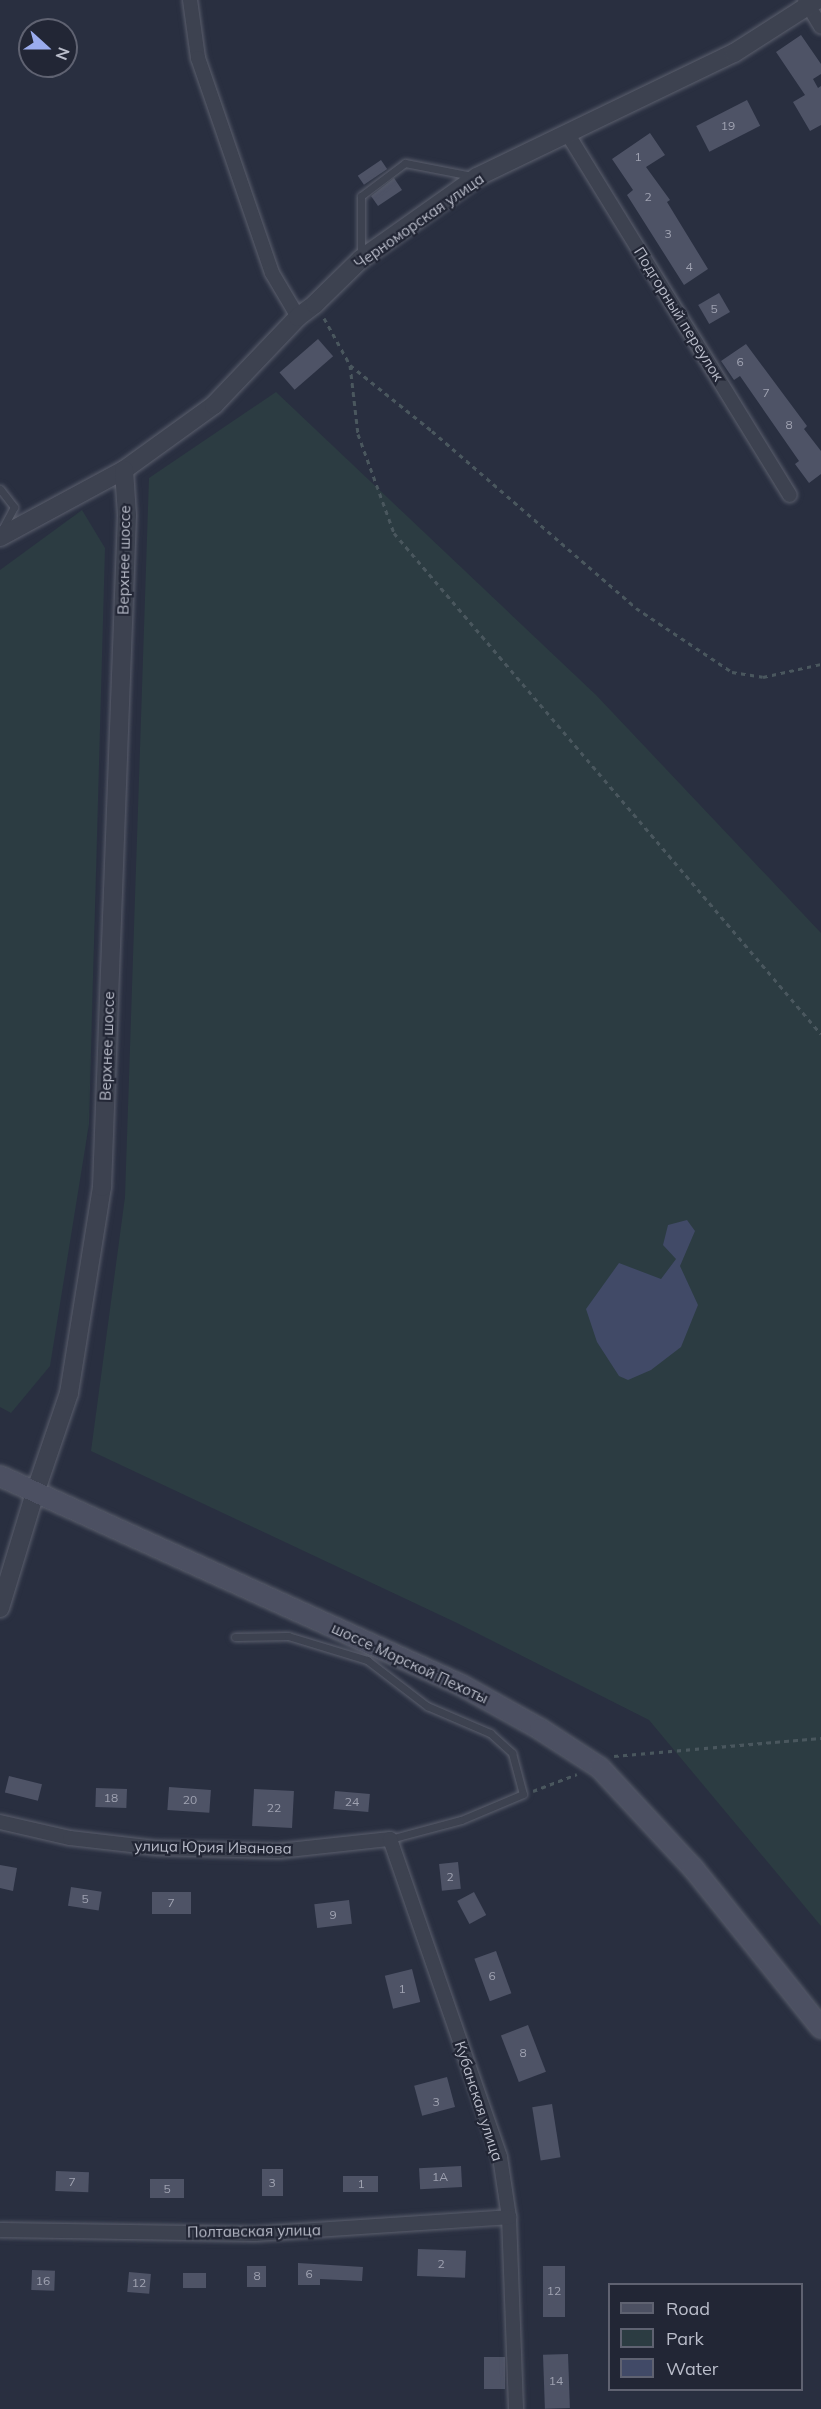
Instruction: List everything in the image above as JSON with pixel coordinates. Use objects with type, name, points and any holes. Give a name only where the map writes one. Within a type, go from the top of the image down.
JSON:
[{"type":"main road","name":"шоссе Морской Пехоты","points":[[0,1476],[461,1685],[540,1729],[600,1768],[693,1868],[821,2028]]},
{"type":"street","points":[[190,0],[198,58],[272,273],[298,317]]},
{"type":"street","points":[[810,2],[821,27]]},
{"type":"street","name":"Черноморская улица","points":[[0,536],[124,470],[214,405],[298,317],[315,304],[361,258],[477,177],[734,53],[810,2]]},
{"type":"street","name":"Подгорный переулок","points":[[567,133],[790,495]]},
{"type":"street","name":"Верхнее шоссе","points":[[0,1608],[35,1493],[69,1393],[102,1187],[127,515],[124,470]]},
{"type":"street","name":"улица Юрия Иванова","points":[[0,1822],[70,1839],[157,1848],[279,1851],[390,1839]]},
{"type":"street","name":"Кубанская улица","points":[[390,1839],[500,2157],[508,2217],[516,2409]]},
{"type":"street","name":"Полтавская улица","points":[[0,2230],[255,2234],[508,2217]]},
{"type":"lane","points":[[361,258],[361,196],[405,164],[477,177]]},
{"type":"lane","points":[[0,489],[14,507],[0,536]]},
{"type":"lane","points":[[235,1637],[288,1636],[367,1660],[427,1706],[490,1733],[512,1753],[524,1794]]},
{"type":"lane","name":"улица Юрия Иванова","points":[[390,1839],[461,1820],[524,1794]]},
{"type":"path","points":[[315,304],[350,364],[432,431],[636,608],[732,672],[763,677],[821,664]]},
{"type":"path","points":[[350,364],[358,434],[394,533],[821,1034]]},
{"type":"path","points":[[610,1756],[821,1738]]},
{"type":"path","points":[[524,1794],[587,1771]]},
{"type":"green space","points":[[276,392],[596,695],[821,933],[821,1926],[649,1720],[457,1623],[91,1451],[125,1197],[149,478]]},
{"type":"green space","points":[[82,510],[105,548],[89,1124],[50,1366],[11,1413],[0,1407],[0,570]]},
{"type":"water","points":[[687,1220],[695,1231],[680,1266],[698,1305],[681,1347],[651,1370],[628,1380],[619,1376],[597,1342],[586,1309],[619,1263],[661,1279],[676,1259],[663,1245],[668,1225]]},
{"type":"building","points":[[801,35],[821,64],[821,74],[813,79],[818,88],[821,86],[821,125],[810,131],[793,102],[805,95],[776,52]]},
{"type":"building","points":[[747,100],[760,126],[709,152],[696,126]]},
{"type":"building","points":[[650,133],[665,155],[646,167],[670,200],[667,202],[708,269],[684,285],[627,195],[633,190],[612,159]]},
{"type":"building","points":[[381,160],[387,169],[364,185],[358,176]]},
{"type":"building","points":[[394,178],[402,190],[378,206],[371,196]]},
{"type":"building","points":[[719,293],[730,312],[709,324],[698,305]]},
{"type":"building","points":[[318,339],[333,356],[295,390],[280,372]]},
{"type":"building","points":[[746,344],[807,426],[804,429],[821,451],[821,474],[809,483],[795,464],[799,461],[740,376],[734,380],[721,361]]},
{"type":"building","points":[[9,1776],[42,1784],[38,1801],[5,1792]]},
{"type":"building","points":[[169,1787],[211,1790],[209,1813],[167,1810]]},
{"type":"building","points":[[96,1788],[127,1789],[126,1808],[95,1807]]},
{"type":"building","points":[[254,1789],[294,1791],[292,1828],[252,1826]]},
{"type":"building","points":[[335,1791],[370,1794],[368,1812],[333,1809]]},
{"type":"building","points":[[458,1862],[461,1889],[442,1891],[439,1864]]},
{"type":"building","points":[[0,1865],[17,1868],[13,1891],[0,1888]]},
{"type":"building","points":[[71,1887],[102,1892],[99,1911],[68,1906]]},
{"type":"building","points":[[152,1892],[191,1892],[191,1914],[152,1914]]},
{"type":"building","points":[[474,1892],[486,1915],[469,1924],[457,1901]]},
{"type":"building","points":[[349,1900],[352,1924],[317,1928],[314,1904]]},
{"type":"building","points":[[496,1951],[511,1993],[490,2001],[474,1959]]},
{"type":"building","points":[[412,1969],[420,2002],[393,2009],[385,1976]]},
{"type":"building","points":[[528,2025],[546,2072],[519,2082],[501,2035]]},
{"type":"building","points":[[447,2077],[455,2107],[422,2116],[414,2086]]},
{"type":"building","points":[[552,2104],[560,2157],[541,2160],[532,2107]]},
{"type":"building","points":[[461,2166],[462,2187],[420,2189],[419,2168]]},
{"type":"building","points":[[262,2169],[283,2169],[283,2196],[262,2196]]},
{"type":"building","points":[[56,2171],[89,2172],[88,2192],[55,2191]]},
{"type":"building","points":[[343,2176],[378,2176],[378,2192],[343,2192]]},
{"type":"building","points":[[150,2179],[184,2179],[184,2198],[150,2198]]},
{"type":"building","points":[[418,2249],[466,2251],[465,2278],[417,2276]]},
{"type":"building","points":[[298,2263],[363,2267],[362,2281],[320,2279],[320,2285],[298,2285]]},
{"type":"building","points":[[247,2266],[266,2266],[266,2287],[247,2287]]},
{"type":"building","points":[[543,2266],[565,2266],[565,2317],[543,2317]]},
{"type":"building","points":[[32,2270],[55,2271],[54,2291],[31,2290]]},
{"type":"building","points":[[129,2272],[151,2274],[149,2294],[127,2292]]},
{"type":"building","points":[[183,2273],[206,2273],[206,2288],[183,2288]]},
{"type":"building","points":[[568,2354],[570,2408],[545,2409],[543,2355]]},
{"type":"building","points":[[484,2357],[505,2357],[505,2389],[484,2389]]}]
